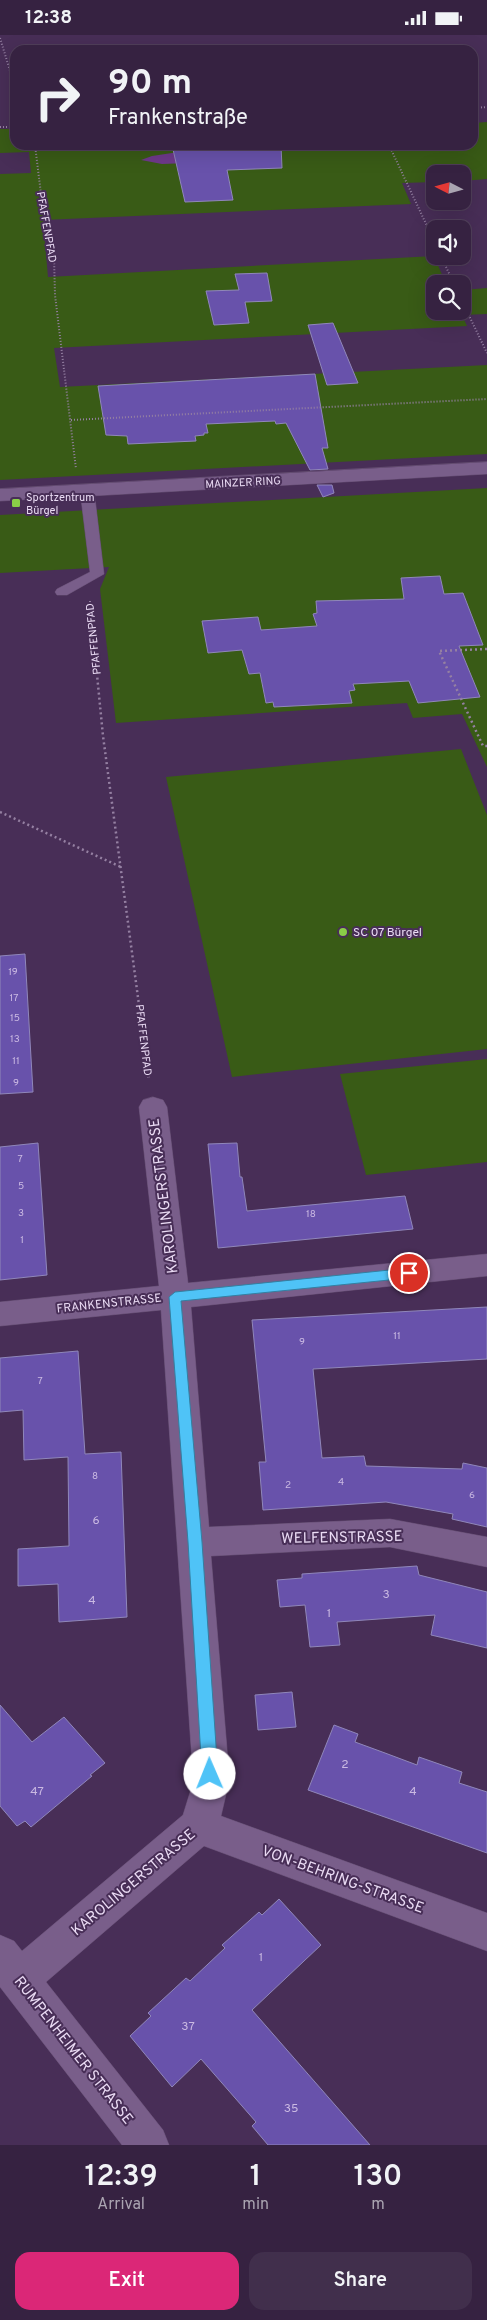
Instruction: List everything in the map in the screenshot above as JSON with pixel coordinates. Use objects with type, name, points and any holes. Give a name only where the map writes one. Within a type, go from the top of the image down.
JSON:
[{"type":"street","name":"MAINZER RING","points":[[0,495],[487,468]]},
{"type":"street","name":"KAROLINGERSTRASSE","points":[[10,1967],[199,1826],[210,1786],[210,1761],[195,1542],[175,1297],[153,1107]]},
{"type":"street","name":"FRANKENSTRASSE","points":[[0,1314],[487,1265]]},
{"type":"street","name":"WELFENSTRASSE","points":[[195,1542],[390,1533],[487,1552]]},
{"type":"street","name":"VON-BEHRING-STRASSE","points":[[199,1826],[487,1931]]},
{"type":"street","name":"RUMPENHEIMER STRASSE","points":[[10,1967],[148,2145]]},
{"type":"lane","points":[[62,592],[97,574],[87,490]]},
{"type":"path","points":[[0,38],[10,71]]},
{"type":"path","name":"PFAFFENPFAD","points":[[36,150],[54,257],[55,295],[76,474],[87,490]]},
{"type":"path","points":[[391,150],[426,224]]},
{"type":"path","points":[[471,320],[487,353]]},
{"type":"path","points":[[71,420],[487,399]]},
{"type":"path","name":"PFAFFENPFAD","points":[[97,574],[89,594],[103,736],[153,1107]]},
{"type":"path","points":[[487,649],[439,651],[483,746],[487,745]]},
{"type":"path","points":[[0,812],[122,867]]},
{"type":"green space","points":[[487,122],[487,179],[471,180],[471,165],[426,165],[426,182],[402,183],[411,204],[43,220],[48,277],[426,256],[426,265],[438,265],[442,275],[426,275],[426,320],[464,320],[467,326],[54,348],[60,387],[487,365],[487,454],[0,480],[0,174],[31,173],[29,152],[0,153],[0,129],[10,129],[10,150],[478,150],[478,123]]},
{"type":"green space","points":[[487,288],[487,314],[471,315],[471,289]]},
{"type":"green space","points":[[487,488],[487,767],[462,714],[413,718],[407,703],[116,723],[100,589],[109,567],[0,573],[0,515]]},
{"type":"green space","name":"SC 07 Bürgel","points":[[461,749],[487,815],[487,1049],[232,1077],[166,777]]},
{"type":"green space","points":[[487,1059],[487,1162],[366,1175],[340,1074]]},
{"type":"shaded area","points":[[172,153],[215,162],[162,164],[141,160]]},
{"type":"building","points":[[173,150],[281,150],[282,168],[227,170],[233,200],[185,202]]},
{"type":"building","points":[[267,273],[272,301],[245,302],[249,323],[214,325],[206,291],[239,290],[235,274]]},
{"type":"building","points":[[333,323],[358,383],[327,385],[308,325]]},
{"type":"building","points":[[315,374],[328,448],[322,448],[328,469],[310,470],[286,423],[276,424],[275,421],[206,424],[208,433],[195,436],[196,441],[128,444],[127,436],[106,435],[98,386]]},
{"type":"building","points":[[317,485],[332,485],[334,493],[323,497]]},
{"type":"building","points":[[440,576],[444,594],[463,593],[483,645],[459,646],[480,697],[418,703],[409,681],[353,684],[355,690],[349,691],[352,703],[274,707],[273,702],[266,703],[260,673],[249,674],[242,650],[208,653],[202,621],[258,617],[261,630],[317,626],[313,614],[317,613],[316,601],[404,599],[401,578]]},
{"type":"building","points":[[25,954],[33,1092],[0,1094],[0,956]]},
{"type":"building","points":[[38,1143],[47,1275],[0,1280],[0,1147]]},
{"type":"building","points":[[237,1143],[240,1177],[242,1177],[247,1211],[405,1196],[413,1229],[218,1248],[208,1144]]},
{"type":"building","points":[[487,1307],[487,1359],[313,1369],[322,1458],[364,1456],[366,1466],[462,1469],[463,1463],[487,1468],[487,1527],[452,1519],[453,1514],[386,1502],[263,1510],[259,1462],[266,1462],[252,1320]]},
{"type":"building","points":[[78,1351],[85,1454],[121,1452],[127,1617],[59,1622],[58,1584],[18,1586],[18,1549],[69,1546],[68,1457],[24,1460],[23,1410],[0,1412],[0,1358]]},
{"type":"building","points":[[417,1566],[419,1575],[487,1592],[487,1648],[431,1635],[435,1615],[337,1622],[340,1645],[310,1647],[305,1605],[280,1607],[277,1580],[302,1578],[302,1574]]},
{"type":"building","points":[[292,1692],[296,1727],[258,1730],[255,1695]]},
{"type":"building","points":[[0,1705],[32,1742],[64,1717],[105,1763],[31,1827],[25,1821],[17,1826],[0,1806]]},
{"type":"building","points":[[334,1725],[358,1734],[355,1742],[417,1765],[419,1757],[462,1772],[459,1783],[487,1792],[487,1853],[308,1790]]},
{"type":"building","points":[[279,1899],[321,1945],[252,2010],[370,2145],[268,2145],[252,2126],[256,2122],[201,2059],[172,2087],[130,2036],[151,2016],[148,2013],[186,1978],[190,1981],[225,1948],[222,1945],[259,1912],[262,1915]]},
{"type":"place","name":"Sportzentrum Bürgel","points":[[16,503]]},
{"type":"place","name":"SC 07 Bürgel","points":[[343,932]]},
{"type":"route","points":[[210,1774],[195,1542],[175,1297],[409,1273]]}]
